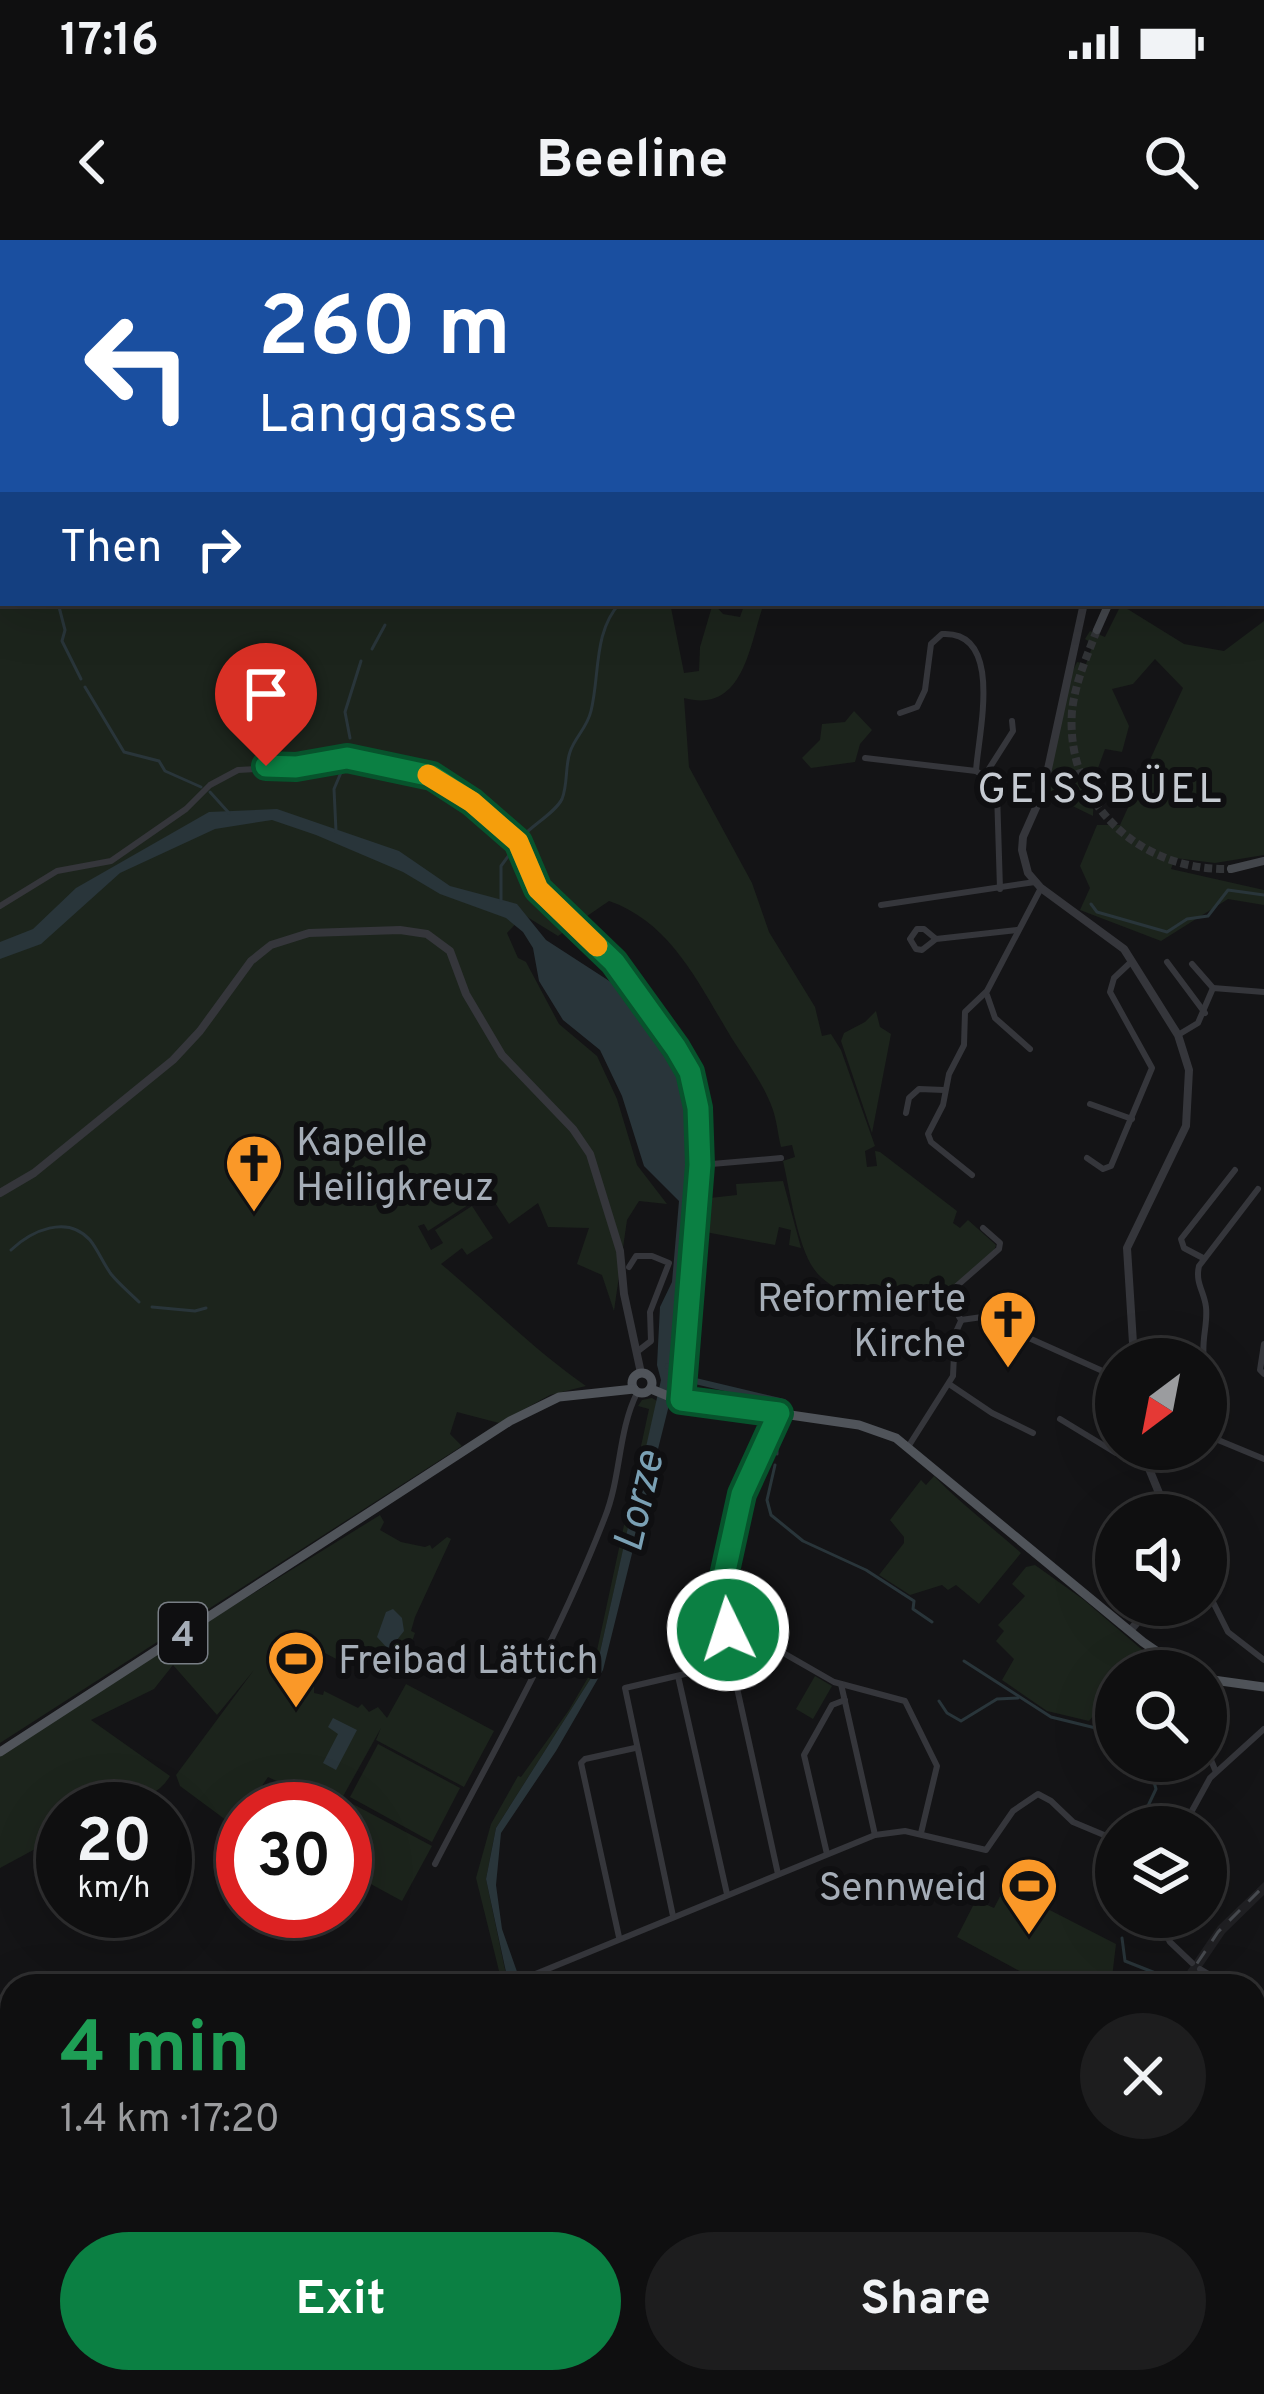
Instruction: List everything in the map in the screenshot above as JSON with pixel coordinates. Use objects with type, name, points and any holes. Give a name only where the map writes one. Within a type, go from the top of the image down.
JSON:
[{"type":"main road","points":[[1097,630],[1108,606]]},
{"type":"main road","points":[[1231,868],[1264,861]]},
{"type":"main road","points":[[636,1384],[650,1376],[654,1390]]},
{"type":"main road","points":[[636,1384],[677,1399],[884,1432],[1156,1650]]},
{"type":"main road","name":"4","points":[[0,1752],[497,1430],[546,1402],[636,1384]]},
{"type":"main road","name":"4","points":[[601,1391],[619,1393],[636,1384]]},
{"type":"main road","points":[[1227,1682],[1264,1687]]},
{"type":"street","points":[[1083,606],[1043,792],[1023,837],[1024,863],[1038,885],[1114,939],[1132,961],[1178,1035],[1189,1070],[1186,1126],[1127,1248],[1133,1338]]},
{"type":"street","points":[[900,713],[917,707],[922,698],[931,644],[942,634],[965,640],[985,676],[976,771]]},
{"type":"street","points":[[985,775],[1013,730],[1012,721]]},
{"type":"street","points":[[0,906],[57,871],[111,861],[173,819],[210,785],[238,770],[347,758],[432,776],[472,802],[518,842],[538,889],[614,962],[690,1072],[698,1108],[700,1165],[677,1399]]},
{"type":"street","points":[[865,758],[985,775],[998,802],[1000,889]]},
{"type":"street","points":[[881,905],[1038,885]]},
{"type":"street","points":[[972,1175],[931,1142],[928,1134],[964,1045],[965,1012],[987,992],[1038,885]]},
{"type":"street","points":[[936,940],[1017,929]]},
{"type":"street","points":[[0,1193],[34,1174],[173,1060],[251,961],[271,945],[309,933],[400,930],[427,934],[450,951],[466,994],[502,1055],[590,1154],[620,1251],[624,1294],[638,1352],[631,1407],[608,1512],[565,1614],[435,1864]]},
{"type":"street","points":[[1087,1158],[1102,1168],[1111,1166],[1151,1075],[1148,1057],[1110,992],[1114,978],[1132,961]]},
{"type":"street","points":[[1167,962],[1205,1013]]},
{"type":"street","points":[[1192,964],[1213,988],[1264,992]]},
{"type":"street","points":[[1178,1035],[1205,1013],[1213,988]]},
{"type":"street","points":[[987,992],[995,1018],[1030,1048]]},
{"type":"street","points":[[906,1113],[909,1098],[919,1089],[944,1090]]},
{"type":"street","points":[[1090,1105],[1132,1119]]},
{"type":"street","points":[[700,1165],[781,1158]]},
{"type":"street","points":[[1203,1258],[1184,1248],[1181,1239],[1235,1170]]},
{"type":"street","points":[[1203,1338],[1207,1312],[1197,1276],[1203,1258],[1258,1189]]},
{"type":"street","points":[[962,1320],[948,1298],[951,1291],[999,1249],[1000,1243],[983,1228]]},
{"type":"street","points":[[629,1267],[637,1256],[669,1263],[650,1312],[651,1341],[638,1352]]},
{"type":"street","points":[[908,1447],[949,1384],[955,1367],[955,1334],[962,1320],[971,1316],[1095,1368]]},
{"type":"street","points":[[1264,1344],[1260,1370],[1264,1374]]},
{"type":"street","points":[[949,1384],[992,1413],[1033,1432]]},
{"type":"street","points":[[619,1393],[631,1407]]},
{"type":"street","points":[[779,1413],[742,1494],[720,1594],[721,1612],[731,1624],[841,1684],[901,1699],[908,1705],[937,1766],[921,1833]]},
{"type":"street","points":[[1060,1419],[1095,1440]]},
{"type":"street","points":[[1227,1444],[1264,1459]]},
{"type":"street","points":[[731,1624],[726,1638],[778,1874]]},
{"type":"street","points":[[1130,1631],[1134,1626]]},
{"type":"street","points":[[1225,1626],[1264,1660]]},
{"type":"street","points":[[673,1916],[625,1688],[731,1664]]},
{"type":"street","points":[[678,1676],[727,1894]]},
{"type":"street","points":[[841,1684],[875,1835]]},
{"type":"street","points":[[827,1854],[804,1755],[832,1705],[845,1700]]},
{"type":"street","points":[[1227,1762],[1264,1729]]},
{"type":"street","points":[[619,1937],[581,1763],[635,1748]]},
{"type":"street","points":[[531,1974],[890,1831],[921,1833],[986,1850],[1013,1811],[1038,1795],[1073,1822],[1095,1831]]},
{"type":"street","points":[[1168,1938],[1209,1974]]},
{"type":"shaded area","points":[[0,606],[671,606],[684,673],[699,671],[700,647],[712,606],[740,617],[744,606],[763,606],[748,656],[732,686],[704,700],[684,698],[689,767],[752,883],[769,932],[815,1007],[822,1036],[831,1034],[841,1050],[875,1146],[865,1151],[867,1167],[877,1166],[875,1151],[880,1152],[957,1211],[953,1223],[960,1228],[968,1220],[996,1245],[993,1254],[962,1281],[928,1301],[874,1301],[824,1280],[808,1259],[795,1217],[783,1161],[795,1157],[792,1145],[781,1147],[765,1091],[682,958],[650,924],[609,901],[558,936],[524,915],[507,933],[518,958],[526,962],[559,1024],[597,1056],[617,1099],[637,1165],[667,1204],[639,1201],[627,1220],[614,1311],[602,1275],[577,1264],[589,1228],[548,1227],[538,1203],[509,1224],[488,1192],[428,1231],[424,1224],[418,1226],[431,1250],[443,1243],[435,1230],[472,1206],[493,1238],[467,1255],[462,1248],[441,1264],[586,1386],[550,1395],[499,1423],[457,1412],[450,1434],[462,1446],[0,1743]]},
{"type":"shaded area","points":[[1120,606],[1184,644],[1224,651],[1264,621],[1264,855],[1215,863],[1175,858],[1171,869],[1264,890],[1264,905],[1228,899],[1161,941],[1080,910],[1090,888],[1080,866],[1097,825],[1120,825],[1183,688],[1155,659],[1133,684],[1112,689],[1129,726],[1122,752],[1105,749],[1094,779],[1093,816],[1046,793],[1066,685],[1077,662],[1086,664],[1093,644],[1085,639],[1090,631],[1105,637]]},
{"type":"shaded area","points":[[854,711],[872,730],[860,744],[855,762],[811,768],[802,758],[820,740],[822,724],[845,722]]},
{"type":"shaded area","points":[[876,1011],[880,1027],[891,1034],[872,1133],[841,1041],[844,1033]]},
{"type":"shaded area","points":[[783,1181],[801,1248],[789,1245],[791,1230],[779,1227],[775,1245],[700,1231],[701,1199],[737,1195],[736,1184]]},
{"type":"shaded area","points":[[642,1400],[657,1401],[596,1670],[496,1828],[486,1879],[506,1974],[500,1974],[476,1878],[491,1824],[518,1776],[569,1710],[593,1669],[649,1409],[638,1406]]},
{"type":"shaded area","points":[[934,1476],[1021,1553],[979,1604],[956,1585],[910,1595],[879,1575],[904,1543],[890,1520],[921,1480],[926,1485]]},
{"type":"shaded area","points":[[380,1515],[384,1522],[380,1530],[401,1542],[432,1549],[447,1537],[451,1539],[415,1617],[410,1647],[392,1662],[364,1646],[361,1666],[323,1652],[317,1663],[295,1651],[280,1678],[300,1689],[306,1681],[314,1686],[314,1693],[323,1695],[324,1691],[358,1708],[362,1704],[369,1712],[378,1707],[387,1718],[406,1684],[494,1731],[464,1787],[376,1740],[381,1728],[351,1782],[279,1782],[268,1777],[265,1782],[216,1782],[216,1813],[192,1795],[192,1782],[179,1782],[176,1775],[254,1670],[217,1715],[173,1665],[154,1689],[91,1720],[170,1776],[165,1782],[36,1782],[36,1849],[0,1868],[0,1756]]},
{"type":"shaded area","points":[[1035,1565],[1095,1609],[1095,1626],[1114,1626],[1142,1650],[1095,1650],[1095,1714],[1089,1721],[1047,1711],[1002,1680],[1014,1659],[996,1641],[1004,1631],[998,1625],[1025,1596],[1012,1584],[1026,1567]]},
{"type":"shaded area","points":[[815,1676],[832,1686],[813,1719],[796,1709]]},
{"type":"shaded area","points":[[378,1744],[460,1788],[432,1842],[372,1809],[372,1782],[358,1782]]},
{"type":"shaded area","points":[[372,1814],[432,1846],[402,1901],[372,1885]]},
{"type":"shaded area","points":[[1264,1882],[1264,1895],[1227,1931],[1227,1917]]},
{"type":"shaded area","name":"Sennweid","points":[[1005,1887],[1095,1933],[1095,1938],[1116,1944],[1112,1974],[1025,1974],[957,1937],[976,1900],[994,1908]]},
{"type":"shaded area","points":[[1210,1938],[1222,1938],[1197,1974],[1185,1974]]},
{"type":"water","name":"Lorze","points":[[277,809],[399,851],[450,886],[517,904],[546,940],[629,989],[675,1051],[687,1076],[693,1102],[695,1165],[669,1405],[603,1670],[501,1833],[496,1885],[502,1929],[518,1974],[506,1974],[486,1879],[496,1828],[596,1670],[661,1380],[657,1365],[660,1307],[672,1282],[679,1201],[644,1166],[622,1096],[600,1050],[563,1020],[539,981],[533,948],[523,932],[506,918],[440,894],[403,872],[316,835],[272,820],[215,829],[120,873],[41,944],[0,959],[0,942],[33,929],[76,888],[209,812]]},
{"type":"water","points":[[393,1609],[402,1618],[404,1631],[389,1650],[377,1637],[386,1612]]},
{"type":"water","points":[[333,1718],[357,1730],[336,1770],[323,1763],[338,1734],[328,1727]]},
{"type":"waterway","points":[[59,606],[65,630],[62,641],[81,679]]},
{"type":"waterway","points":[[521,838],[562,799],[570,752],[591,711],[601,640],[618,606]]},
{"type":"waterway","points":[[372,649],[385,625]]},
{"type":"waterway","points":[[350,738],[345,712],[361,661]]},
{"type":"waterway","points":[[85,687],[124,752],[159,761],[165,771],[201,787]]},
{"type":"waterway","points":[[347,753],[348,748]]},
{"type":"waterway","points":[[336,831],[334,789],[345,763]]},
{"type":"waterway","points":[[210,792],[229,813]]},
{"type":"waterway","points":[[501,900],[501,866],[515,847]]},
{"type":"waterway","points":[[1091,904],[1097,912],[1167,932],[1187,919],[1208,916],[1228,890],[1264,895]]},
{"type":"waterway","points":[[11,1250],[49,1228],[81,1232],[111,1274],[139,1302]]},
{"type":"waterway","points":[[152,1307],[206,1308]]},
{"type":"waterway","points":[[666,1393],[679,1377],[668,1366]]},
{"type":"waterway","points":[[691,1380],[784,1402]]},
{"type":"waterway","points":[[777,1435],[777,1454]]},
{"type":"waterway","points":[[775,1465],[767,1500],[771,1515],[803,1541],[866,1570],[914,1601],[913,1609],[932,1622]]},
{"type":"waterway","points":[[964,1661],[1051,1717],[1095,1728]]},
{"type":"waterway","points":[[939,1701],[961,1721],[997,1699],[1018,1698]]},
{"type":"waterway","points":[[1148,1806],[1156,1789],[1154,1782]]},
{"type":"waterway","points":[[1122,1938],[1125,1961],[1158,1974]]},
{"type":"tunnel","points":[[1097,630],[1072,711],[1073,745],[1081,775],[1096,803],[1139,845],[1167,859],[1231,869]]},
{"type":"railway","points":[[1190,1974],[1218,1932],[1264,1886]]},
{"type":"slow traffic","points":[[428,775],[472,802],[518,842],[538,889],[597,946]]},
{"type":"place","name":"Kapelle Heiligkreuz","points":[[254,1214]]},
{"type":"place","name":"Reformierte Kirche","points":[[1008,1370]]},
{"type":"place","name":"Freibad Lättich","points":[[296,1710]]},
{"type":"place","name":"Sennweid","points":[[1029,1937]]},
{"type":"district","name":"GEISSBÜEL","points":[[1101,787]]},
{"type":"route","points":[[266,766],[296,767],[347,758],[432,776],[472,802],[518,842],[538,889],[614,962],[690,1072],[698,1108],[700,1165],[681,1400],[779,1413],[742,1494],[719,1603],[731,1624],[728,1630]]}]
